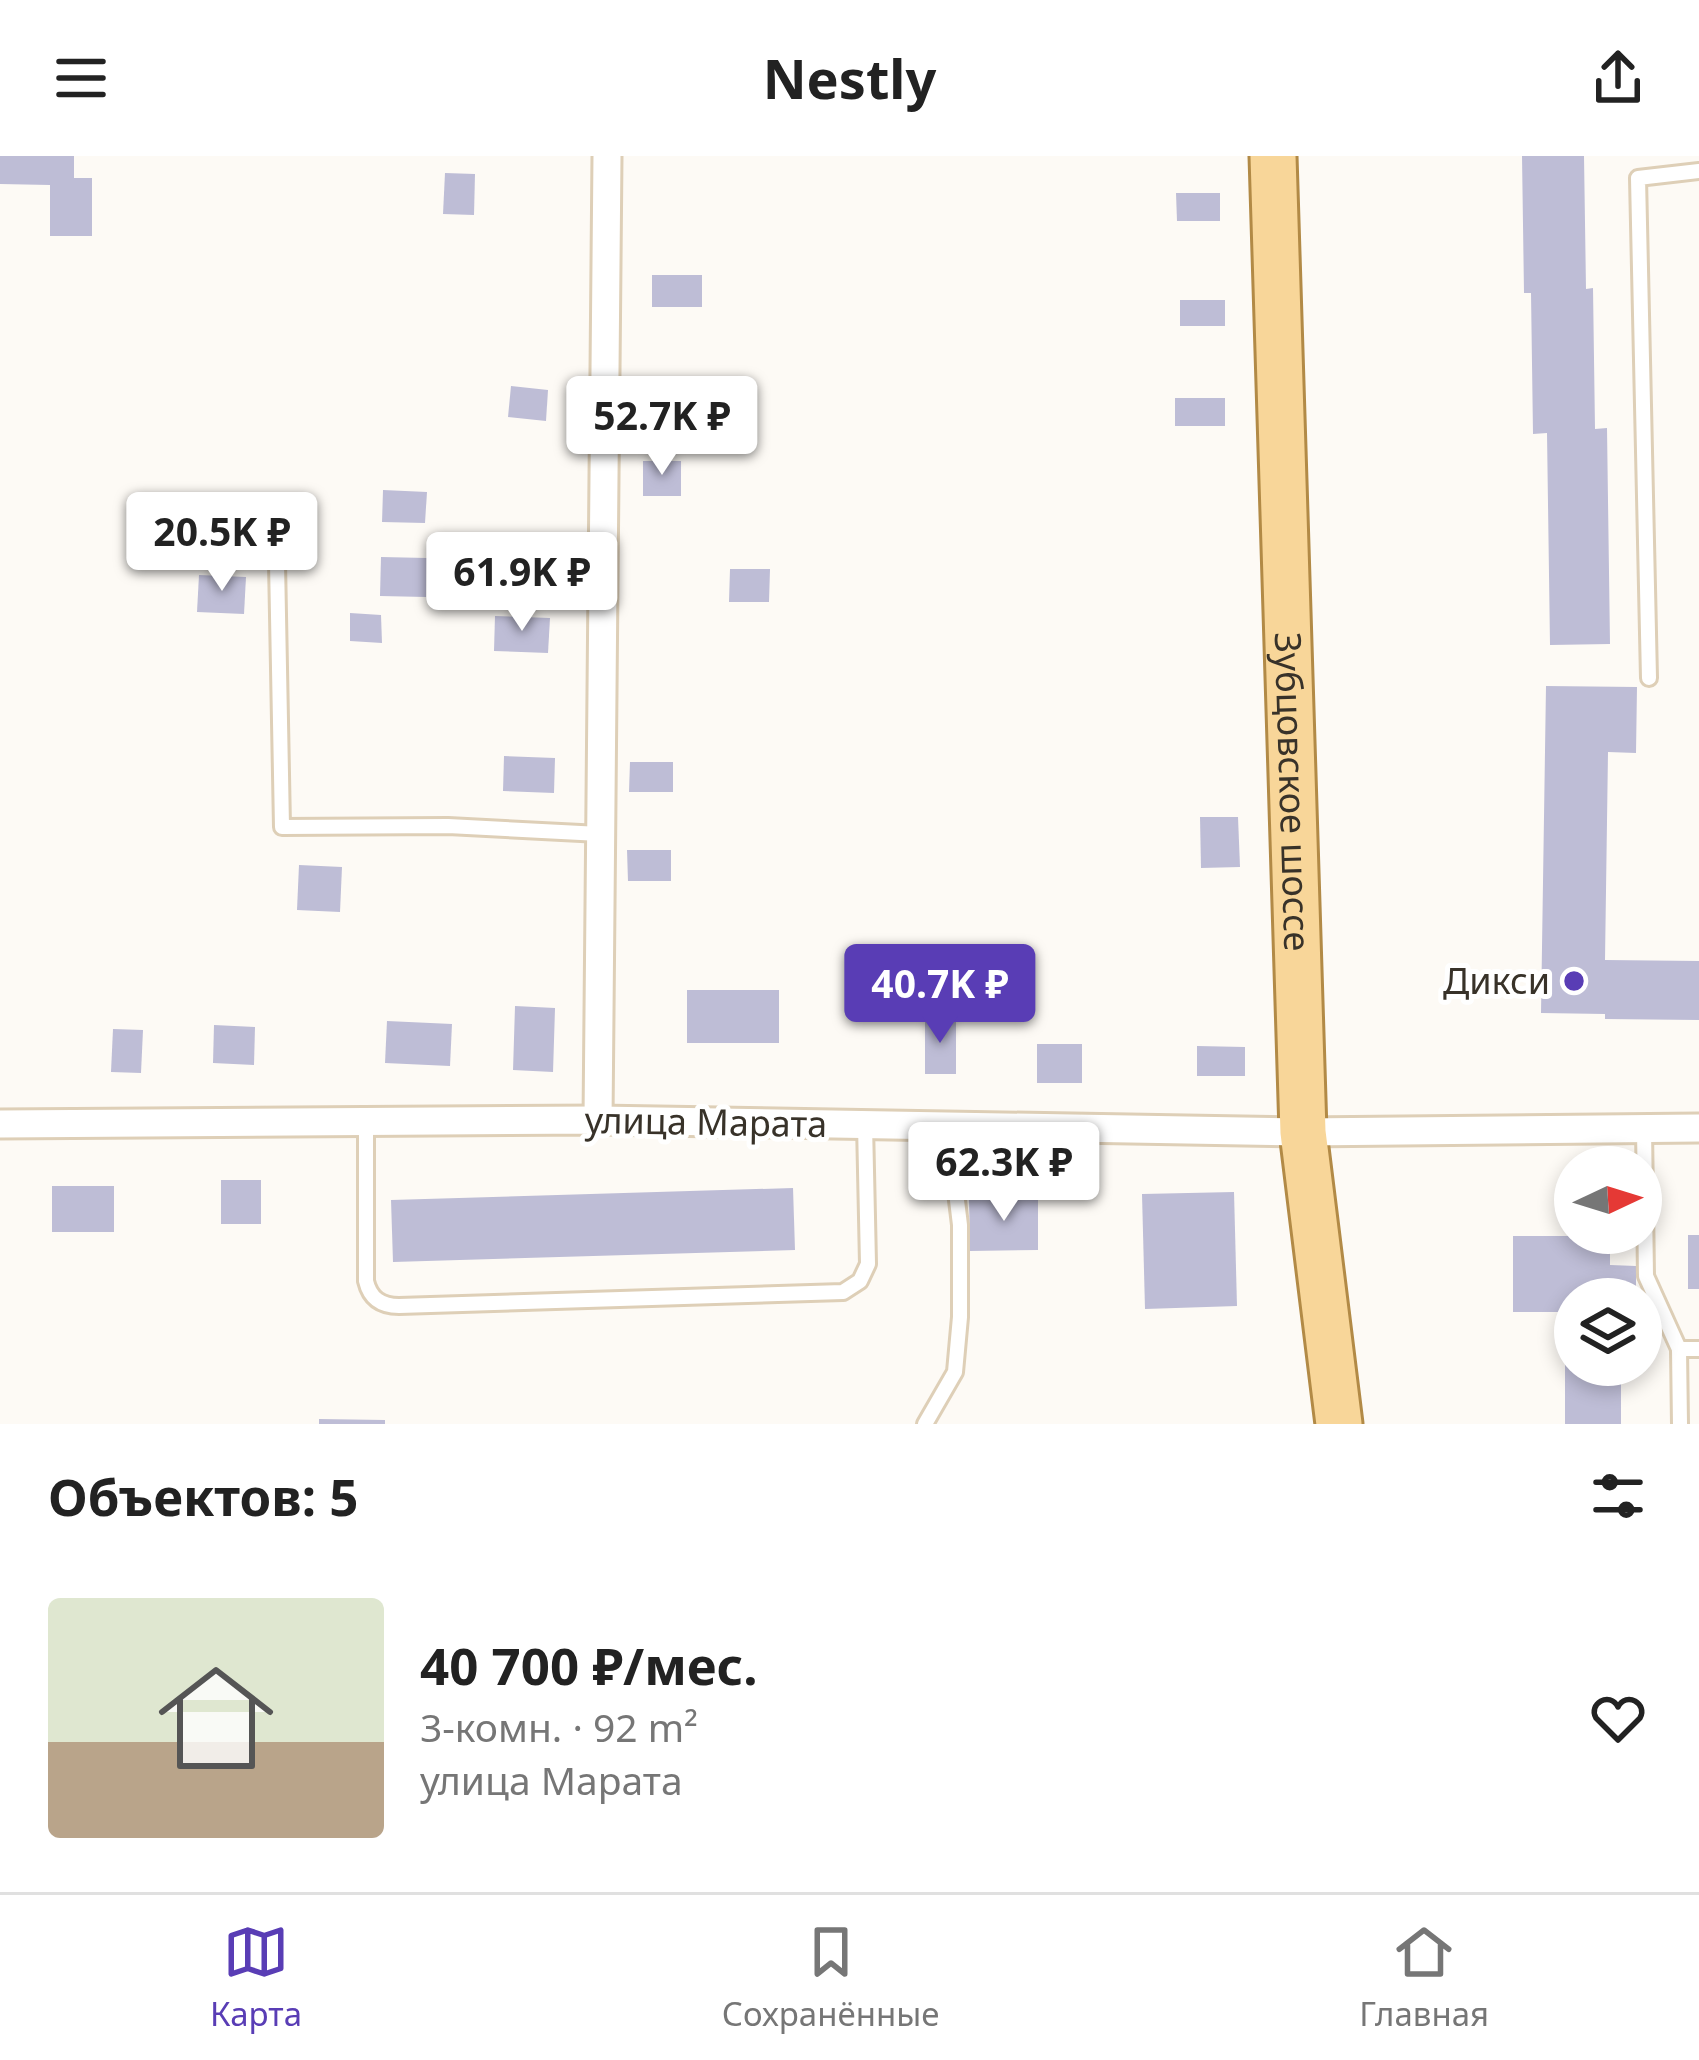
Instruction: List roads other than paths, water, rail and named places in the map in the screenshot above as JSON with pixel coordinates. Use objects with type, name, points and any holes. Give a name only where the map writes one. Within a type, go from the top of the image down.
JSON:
[{"type":"main road","name":"Зубцовское шоссе","points":[[1273,156],[1303,1132],[1339,1424]]},
{"type":"street","points":[[598,1120],[607,156]]},
{"type":"street","name":"улица Марата","points":[[0,1124],[598,1120],[1303,1132],[1699,1128]]},
{"type":"lane","points":[[1649,678],[1638,178],[1699,171]]},
{"type":"lane","points":[[276,509],[282,827],[448,826],[600,834]]},
{"type":"lane","points":[[366,1121],[366,1281],[374,1297],[393,1306],[843,1292],[860,1281],[868,1264],[865,1124]]},
{"type":"lane","points":[[925,1424],[955,1372],[960,1317],[960,1226],[948,1126]]},
{"type":"lane","points":[[1644,1128],[1646,1276],[1679,1349],[1681,1424]]},
{"type":"lane","points":[[1679,1349],[1699,1349]]},
{"type":"place","name":"Дикси","points":[[1574,981]]}]
